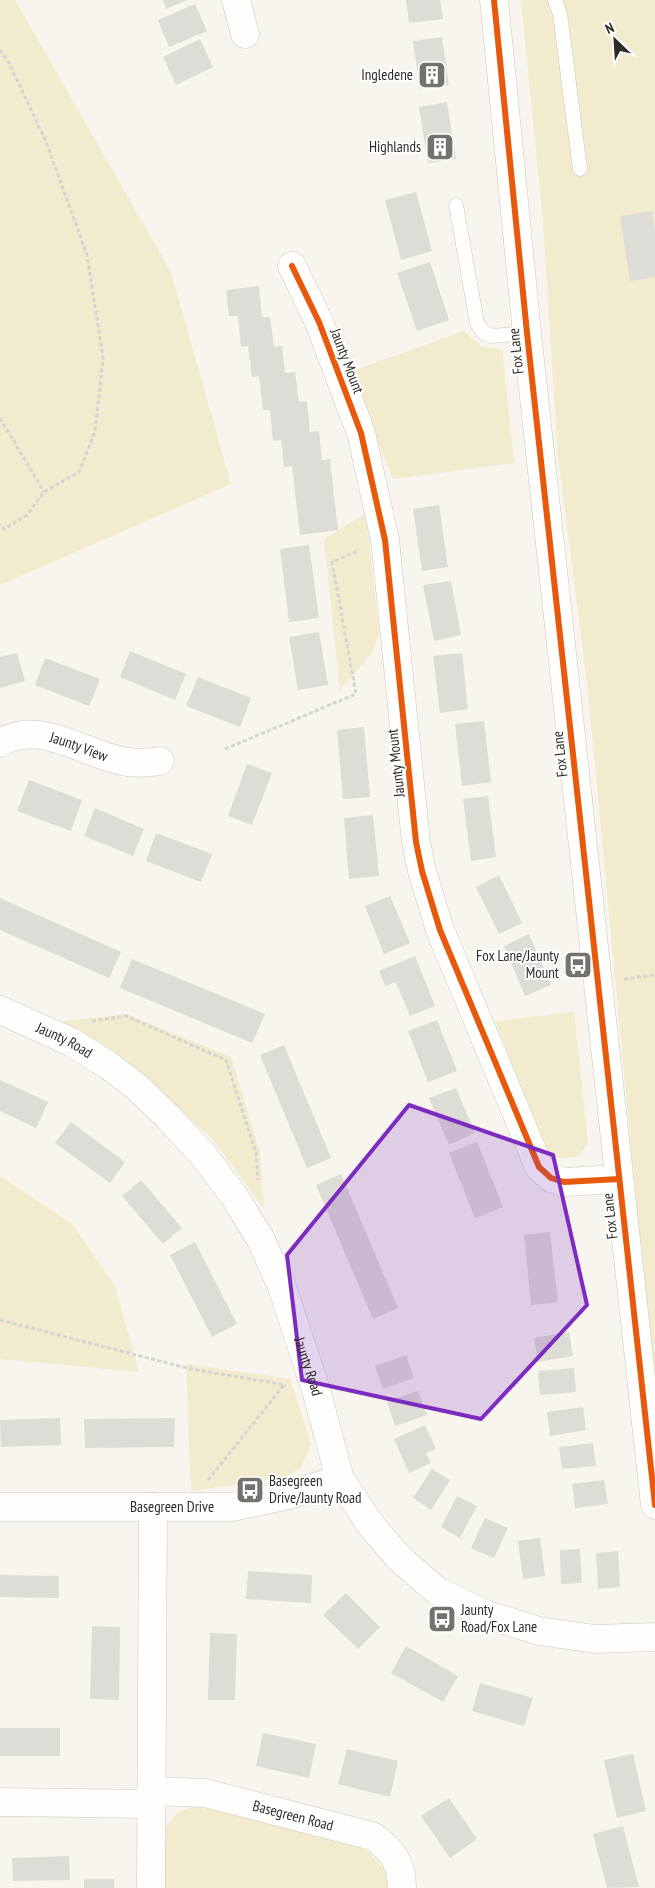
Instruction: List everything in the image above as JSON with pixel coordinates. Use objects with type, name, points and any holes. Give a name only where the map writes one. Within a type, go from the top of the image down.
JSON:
[{"type":"street","points":[[236,0],[245,34]]},
{"type":"street","name":"Fox Lane","points":[[494,0],[527,333],[655,1505]]},
{"type":"street","name":"Jaunty Mount","points":[[292,266],[319,322],[361,433],[385,540],[416,842],[422,871],[440,930],[539,1167],[551,1178],[564,1182],[619,1179]]},
{"type":"street","name":"Jaunty View","points":[[0,743],[9,737],[49,736],[120,761],[138,764],[160,761]]},
{"type":"street","name":"Jaunty Road","points":[[0,1010],[71,1042],[108,1065],[138,1088],[203,1155],[234,1196],[260,1238],[281,1284],[316,1390],[340,1479],[370,1524],[399,1558],[437,1591],[485,1614],[539,1631],[595,1639],[655,1637]]},
{"type":"street","name":"Basegreen Drive","points":[[0,1508],[232,1507],[289,1495],[340,1479]]},
{"type":"street","points":[[151,1888],[153,1507]]},
{"type":"street","name":"Basegreen Road","points":[[0,1802],[151,1797],[205,1793],[372,1836],[386,1845],[396,1860],[402,1876],[402,1888]]},
{"type":"lane","points":[[555,0],[560,14],[580,169]]},
{"type":"lane","points":[[456,205],[477,323],[482,332],[492,336],[527,333]]},
{"type":"path","points":[[0,50],[8,61],[45,138],[87,255],[103,358],[95,431],[79,472],[44,492],[27,515],[4,529],[0,525]]},
{"type":"path","points":[[0,418],[44,492]]},
{"type":"path","points":[[225,749],[356,694],[332,562],[385,540]]},
{"type":"path","points":[[616,981],[654,975]]},
{"type":"path","points":[[46,1030],[126,1016],[226,1060],[256,1153],[258,1188]]},
{"type":"path","points":[[0,1320],[191,1369],[316,1390]]},
{"type":"path","points":[[186,1507],[285,1385]]},
{"type":"highlighted area","points":[[409,1105],[553,1155],[587,1305],[481,1419],[302,1380],[287,1255]]},
{"type":"shaded area","points":[[0,0],[15,0],[171,272],[231,484],[0,585]]},
{"type":"shaded area","points":[[521,0],[655,0],[655,1402],[588,690],[558,457],[543,221]]},
{"type":"shaded area","points":[[464,331],[482,347],[502,349],[514,463],[393,479],[349,372]]},
{"type":"shaded area","points":[[366,513],[379,632],[372,653],[340,690],[324,539]]},
{"type":"shaded area","points":[[574,1012],[588,1144],[577,1157],[560,1158],[546,1153],[495,1021]]},
{"type":"shaded area","points":[[127,1014],[231,1057],[260,1152],[264,1209],[214,1141],[148,1080],[106,1048],[62,1021]]},
{"type":"shaded area","points":[[0,1176],[72,1224],[115,1286],[139,1372],[0,1359]]},
{"type":"shaded area","points":[[186,1364],[290,1379],[311,1444],[301,1468],[282,1478],[191,1491]]},
{"type":"shaded area","points":[[195,1806],[352,1842],[368,1852],[384,1869],[388,1888],[165,1888],[165,1827],[178,1812]]},
{"type":"building","points":[[163,0],[187,0],[166,9]]},
{"type":"building","points":[[406,0],[440,0],[443,19],[409,23]]},
{"type":"building","points":[[195,4],[207,31],[169,47],[158,20]]},
{"type":"building","points":[[442,37],[449,85],[420,89],[413,41]]},
{"type":"building","points":[[200,39],[213,67],[176,85],[163,57]]},
{"type":"building","points":[[447,102],[456,159],[428,163],[419,107]]},
{"type":"building","points":[[416,192],[432,251],[401,260],[385,200]]},
{"type":"building","points":[[652,211],[655,232],[655,277],[630,281],[620,216]]},
{"type":"building","points":[[430,262],[449,320],[417,331],[397,273]]},
{"type":"building","points":[[259,286],[262,317],[270,317],[274,347],[282,346],[285,373],[295,372],[299,402],[307,401],[310,432],[319,431],[322,460],[330,459],[338,530],[300,535],[292,466],[284,467],[281,440],[273,441],[270,410],[263,410],[259,376],[252,377],[248,346],[241,347],[238,316],[229,316],[226,290]]},
{"type":"building","points":[[439,505],[448,567],[422,571],[413,509]]},
{"type":"building","points":[[309,545],[319,618],[289,622],[280,549]]},
{"type":"building","points":[[451,581],[461,635],[434,641],[423,585]]},
{"type":"building","points":[[319,632],[328,685],[298,690],[289,637]]},
{"type":"building","points":[[130,651],[186,674],[175,700],[120,677]]},
{"type":"building","points":[[17,653],[25,681],[0,688],[0,657]]},
{"type":"building","points":[[462,653],[468,709],[440,713],[433,656]]},
{"type":"building","points":[[45,658],[100,679],[89,706],[35,685]]},
{"type":"building","points":[[198,677],[251,698],[240,727],[186,706]]},
{"type":"building","points":[[484,721],[491,782],[462,786],[455,724]]},
{"type":"building","points":[[364,727],[370,797],[343,799],[337,730]]},
{"type":"building","points":[[247,764],[272,773],[252,825],[228,816]]},
{"type":"building","points":[[29,780],[82,800],[71,831],[17,811]]},
{"type":"building","points":[[488,796],[496,857],[471,861],[463,799]]},
{"type":"building","points":[[95,808],[144,829],[133,856],[84,836]]},
{"type":"building","points":[[373,815],[379,876],[349,879],[344,818]]},
{"type":"building","points":[[156,833],[212,854],[201,882],[146,861]]},
{"type":"building","points":[[499,875],[522,923],[499,934],[476,887]]},
{"type":"building","points":[[390,896],[410,943],[384,954],[365,906]]},
{"type":"building","points":[[0,898],[121,952],[109,978],[0,930]]},
{"type":"building","points":[[529,934],[551,985],[525,996],[504,946]]},
{"type":"building","points":[[415,956],[435,1006],[410,1016],[396,982],[385,986],[379,971]]},
{"type":"building","points":[[132,959],[265,1014],[252,1043],[120,988]]},
{"type":"building","points":[[437,1020],[457,1071],[428,1082],[408,1031]]},
{"type":"building","points":[[284,1045],[331,1158],[307,1168],[260,1055]]},
{"type":"building","points":[[0,1080],[48,1102],[36,1128],[0,1111]]},
{"type":"building","points":[[456,1088],[475,1133],[449,1145],[429,1098]]},
{"type":"building","points":[[71,1122],[125,1162],[110,1183],[55,1143]]},
{"type":"building","points":[[477,1142],[503,1207],[475,1218],[449,1153]]},
{"type":"building","points":[[341,1174],[398,1308],[373,1319],[316,1185]]},
{"type":"building","points":[[141,1180],[182,1228],[163,1244],[122,1196]]},
{"type":"building","points":[[550,1232],[558,1302],[531,1305],[524,1235]]},
{"type":"building","points":[[195,1242],[237,1324],[212,1337],[170,1255]]},
{"type":"building","points":[[569,1332],[573,1356],[538,1362],[534,1338]]},
{"type":"building","points":[[406,1355],[414,1378],[383,1389],[375,1366]]},
{"type":"building","points":[[574,1368],[576,1392],[540,1395],[538,1371]]},
{"type":"building","points":[[418,1391],[427,1415],[395,1426],[387,1401]]},
{"type":"building","points":[[583,1407],[586,1430],[550,1436],[547,1412]]},
{"type":"building","points":[[60,1418],[61,1445],[1,1447],[0,1420]]},
{"type":"building","points":[[175,1418],[174,1447],[85,1448],[84,1419]]},
{"type":"building","points":[[425,1425],[436,1449],[426,1453],[431,1463],[409,1473],[394,1439]]},
{"type":"building","points":[[593,1443],[596,1466],[562,1469],[559,1447]]},
{"type":"building","points":[[432,1469],[450,1480],[431,1510],[413,1498]]},
{"type":"building","points":[[604,1480],[608,1504],[575,1508],[572,1484]]},
{"type":"building","points":[[457,1496],[477,1506],[460,1538],[441,1527]]},
{"type":"building","points":[[485,1518],[508,1528],[494,1558],[471,1548]]},
{"type":"building","points":[[540,1538],[545,1576],[523,1579],[518,1541]]},
{"type":"building","points":[[580,1549],[582,1583],[561,1584],[560,1550]]},
{"type":"building","points":[[618,1551],[620,1587],[598,1589],[596,1553]]},
{"type":"building","points":[[248,1571],[312,1575],[311,1603],[246,1599]]},
{"type":"building","points":[[0,1575],[59,1576],[59,1598],[0,1597]]},
{"type":"building","points":[[346,1593],[380,1627],[358,1649],[323,1615]]},
{"type":"building","points":[[92,1626],[120,1627],[119,1700],[90,1699]]},
{"type":"building","points":[[210,1633],[237,1634],[235,1700],[208,1700]]},
{"type":"building","points":[[406,1646],[458,1676],[443,1702],[391,1673]]},
{"type":"building","points":[[480,1683],[533,1698],[524,1726],[472,1711]]},
{"type":"building","points":[[0,1728],[60,1728],[60,1756],[0,1756]]},
{"type":"building","points":[[263,1733],[316,1744],[309,1778],[256,1766]]},
{"type":"building","points":[[347,1749],[398,1761],[390,1797],[338,1784]]},
{"type":"building","points":[[633,1754],[646,1811],[617,1818],[604,1760]]},
{"type":"building","points":[[449,1798],[477,1839],[450,1858],[421,1816]]},
{"type":"building","points":[[623,1826],[639,1887],[607,1888],[593,1834]]},
{"type":"building","points":[[69,1856],[70,1880],[13,1881],[12,1858]]},
{"type":"building","points":[[84,1879],[114,1879],[114,1888],[84,1888]]},
{"type":"cycle path","points":[[494,0],[527,333],[655,1505]]},
{"type":"cycle path","points":[[292,266],[319,322],[361,433],[385,540],[416,842],[422,871],[440,930],[539,1167],[551,1178],[564,1182],[619,1179]]},
{"type":"place","name":"Ingledene","points":[[432,75]]},
{"type":"place","name":"Highlands","points":[[440,147]]},
{"type":"place","name":"Fox Lane/Jaunty Mount","points":[[578,965]]},
{"type":"place","name":"Basegreen Drive/Jaunty Road","points":[[250,1490]]},
{"type":"place","name":"Jaunty Road/Fox Lane","points":[[442,1619]]}]
